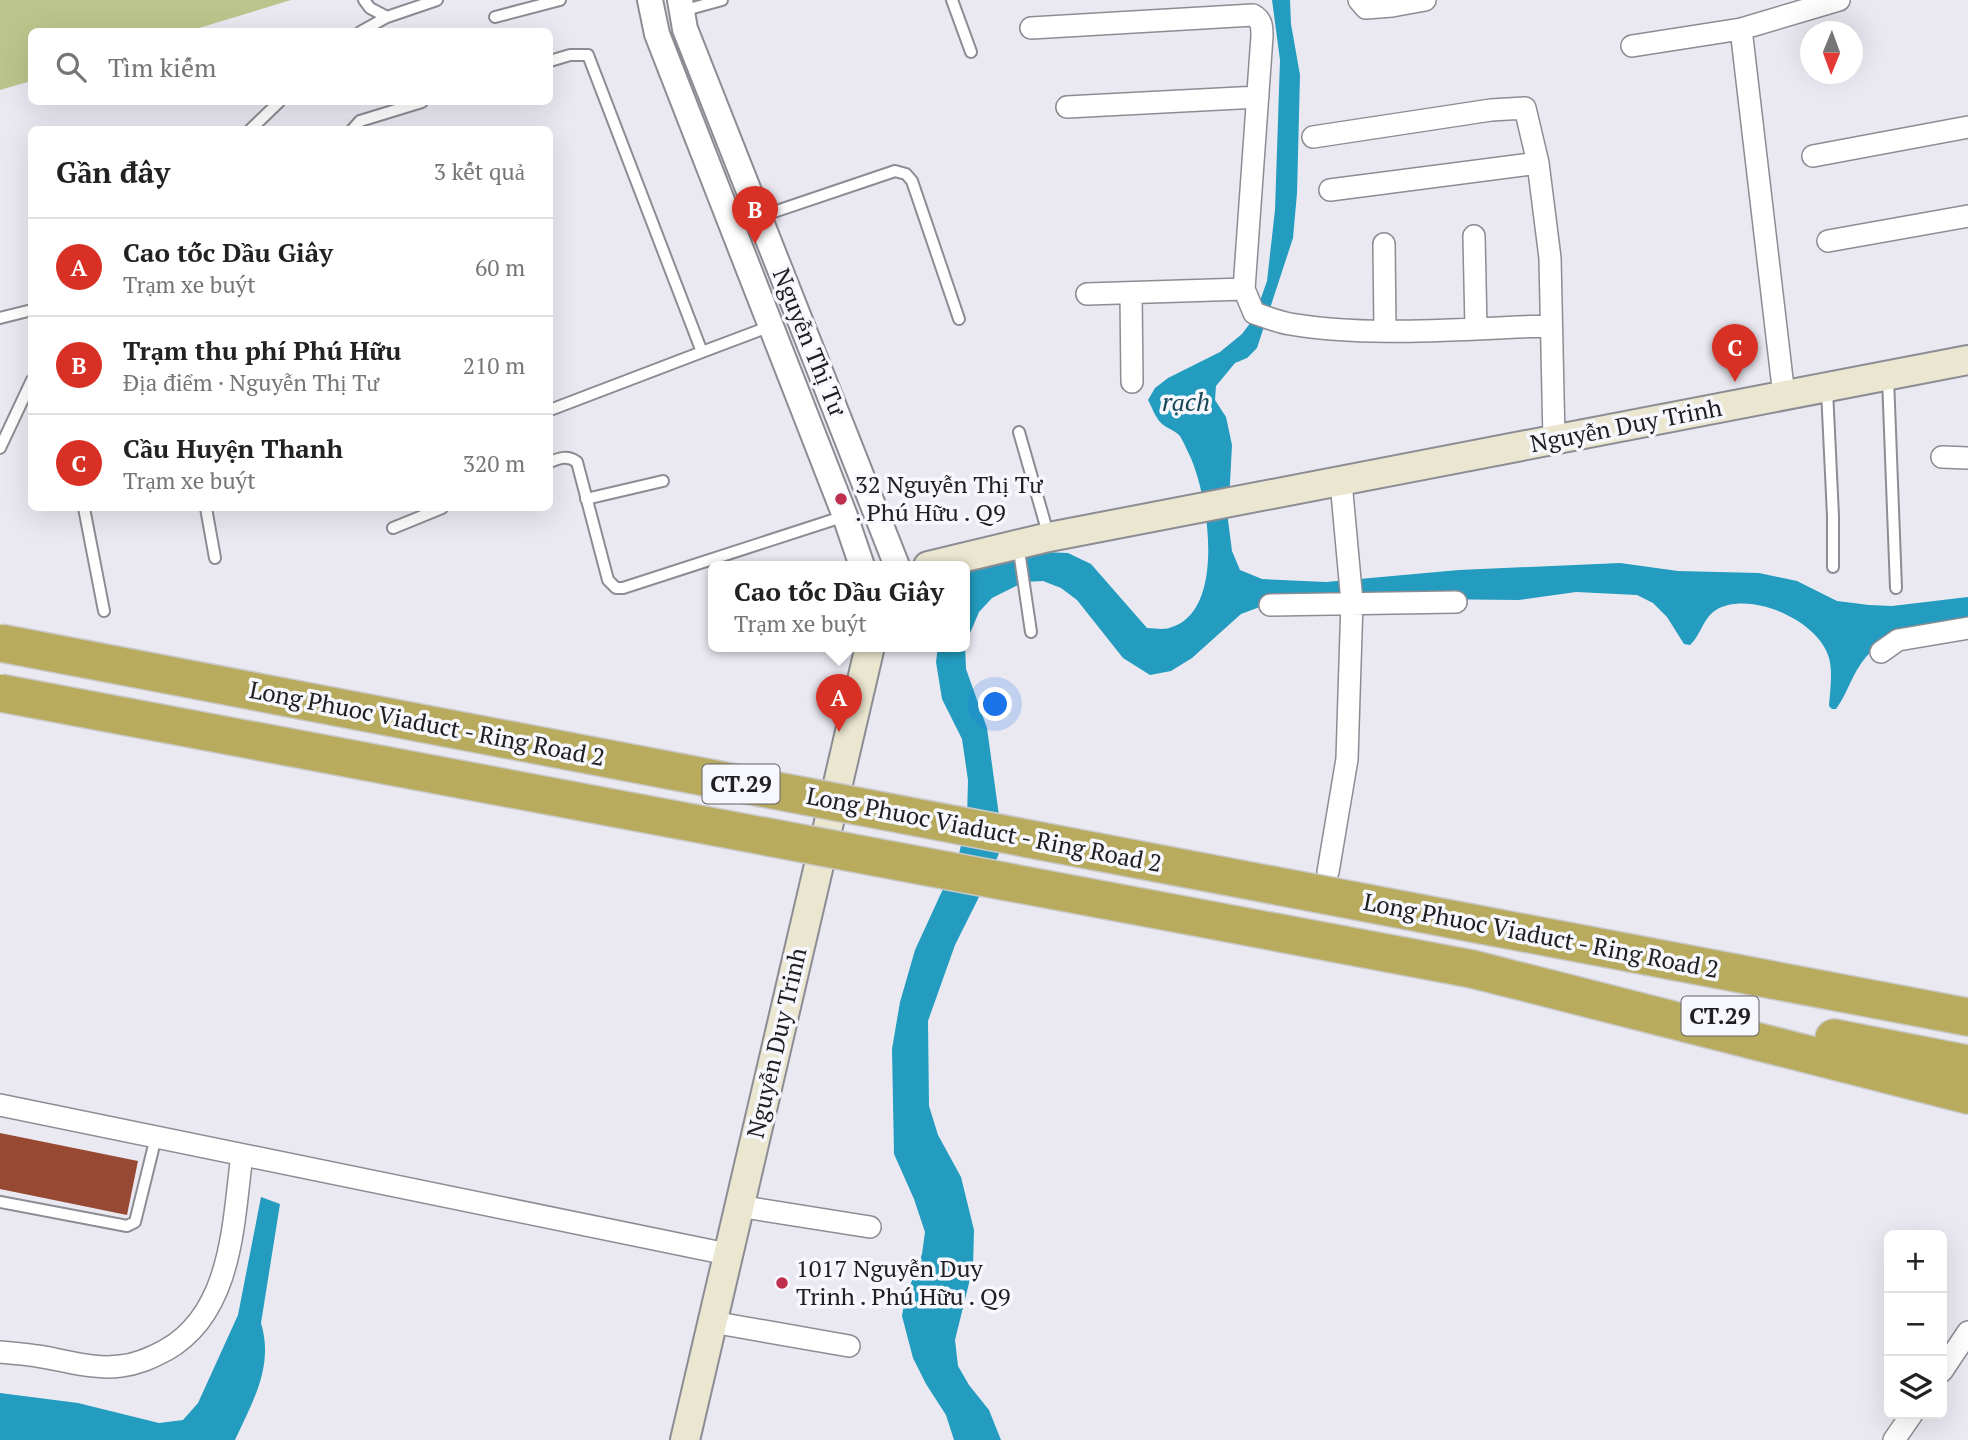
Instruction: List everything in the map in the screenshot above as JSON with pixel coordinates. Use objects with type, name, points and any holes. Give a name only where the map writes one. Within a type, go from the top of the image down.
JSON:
[{"type":"highway","name":"Long Phuoc Viaduct - Ring Road 2","points":[[0,643],[1968,1017]]},
{"type":"highway","name":"Long Phuoc Viaduct - Ring Road 2","points":[[0,693],[1968,1063]]},
{"type":"highway","points":[[1482,925],[1968,1009]]},
{"type":"highway","points":[[1472,969],[1968,1096]]},
{"type":"main road","name":"Nguyễn Duy Trinh","points":[[1049,537],[1968,360]]},
{"type":"main road","points":[[948,561],[1049,537]]},
{"type":"main road","name":"Nguyễn Duy Trinh","points":[[685,1440],[869,652]]},
{"type":"street","name":"Nguyễn Thị Tư","points":[[650,0],[657,34],[860,561]]},
{"type":"street","points":[[1359,0],[1366,8],[1425,0]]},
{"type":"street","points":[[1632,46],[1741,29],[1839,0]]},
{"type":"street","name":"Nguyễn Thị Tư","points":[[681,6],[685,29],[895,561]]},
{"type":"street","points":[[1031,27],[1253,15],[1259,18],[1262,26],[1244,289],[1254,313],[1289,324],[1385,330],[1550,326]]},
{"type":"street","points":[[1741,29],[1784,396]]},
{"type":"street","points":[[1068,107],[1258,97]]},
{"type":"street","points":[[1313,137],[1491,110],[1525,108],[1538,163],[1550,258],[1554,440]]},
{"type":"street","points":[[1813,156],[1968,127]]},
{"type":"street","points":[[1330,190],[1538,163]]},
{"type":"street","points":[[1829,241],[1968,216]]},
{"type":"street","points":[[1474,236],[1476,328]]},
{"type":"street","points":[[1384,244],[1385,330]]},
{"type":"street","points":[[1087,294],[1244,289]]},
{"type":"street","points":[[1131,293],[1132,382]]},
{"type":"street","points":[[1942,457],[1968,458]]},
{"type":"street","points":[[1328,872],[1347,759],[1352,603],[1341,482]]},
{"type":"street","points":[[1270,605],[1456,602]]},
{"type":"street","points":[[1881,652],[1898,640],[1968,628]]},
{"type":"street","points":[[0,1105],[727,1254]]},
{"type":"street","points":[[0,1352],[89,1366],[120,1367],[146,1361],[190,1333],[205,1315],[218,1290],[228,1249],[242,1155]]},
{"type":"street","points":[[738,1206],[870,1227]]},
{"type":"street","points":[[712,1322],[849,1346]]},
{"type":"street","points":[[1947,1364],[1968,1332]]},
{"type":"street","points":[[1894,1440],[1909,1419]]},
{"type":"lane","points":[[364,0],[370,8],[387,17]]},
{"type":"lane","points":[[367,28],[387,17],[437,0]]},
{"type":"lane","points":[[495,16],[560,0]]},
{"type":"lane","points":[[681,6],[722,0]]},
{"type":"lane","points":[[952,0],[971,52]]},
{"type":"lane","points":[[553,60],[570,55],[588,55],[702,352]]},
{"type":"lane","points":[[254,126],[276,105]]},
{"type":"lane","points":[[356,126],[360,121],[412,105]]},
{"type":"lane","points":[[759,217],[895,171],[906,174],[912,181],[959,319]]},
{"type":"lane","points":[[0,318],[28,311]]},
{"type":"lane","points":[[553,409],[771,326]]},
{"type":"lane","points":[[1888,375],[1896,588]]},
{"type":"lane","points":[[1827,387],[1833,567]]},
{"type":"lane","points":[[0,448],[28,388]]},
{"type":"lane","points":[[1019,432],[1049,537]]},
{"type":"lane","points":[[553,461],[562,457],[577,462],[608,580],[616,588],[845,516]]},
{"type":"lane","points":[[586,499],[663,481]]},
{"type":"lane","points":[[85,511],[104,611]]},
{"type":"lane","points":[[207,511],[215,558]]},
{"type":"lane","points":[[393,528],[435,511]]},
{"type":"lane","points":[[1017,544],[1031,632]]},
{"type":"lane","points":[[0,1202],[127,1226],[135,1222],[156,1137]]},
{"type":"green space","points":[[0,0],[291,0],[199,28],[28,28],[28,82],[0,90]]},
{"type":"water","name":"rạch","points":[[1272,0],[1290,0],[1291,24],[1300,75],[1297,193],[1293,238],[1257,348],[1247,358],[1235,363],[1216,386],[1215,400],[1226,417],[1232,445],[1228,520],[1232,551],[1240,570],[1262,579],[1326,582],[1459,570],[1620,563],[1678,571],[1759,573],[1797,581],[1837,601],[1869,605],[1892,606],[1968,597],[1968,625],[1913,633],[1887,641],[1876,648],[1861,663],[1836,709],[1829,706],[1830,663],[1823,644],[1798,621],[1764,606],[1730,605],[1716,610],[1690,645],[1684,644],[1667,617],[1653,603],[1637,595],[1576,592],[1519,600],[1420,599],[1265,605],[1241,614],[1192,658],[1171,671],[1150,675],[1123,658],[1077,600],[1061,588],[1043,581],[1024,582],[992,598],[979,612],[970,633],[970,570],[978,563],[1045,552],[1068,553],[1091,564],[1147,628],[1169,628],[1188,618],[1200,600],[1206,577],[1208,550],[1207,522],[1196,472],[1182,439],[1159,421],[1148,400],[1155,388],[1168,378],[1220,352],[1242,334],[1254,318],[1267,281],[1275,210],[1280,60]]},
{"type":"water","points":[[937,652],[965,652],[966,669],[987,728],[1001,830],[999,853],[955,945],[928,1021],[929,1106],[938,1135],[961,1177],[974,1230],[973,1267],[955,1340],[958,1366],[989,1410],[1001,1440],[954,1440],[946,1415],[913,1358],[902,1316],[905,1299],[922,1254],[925,1232],[894,1154],[892,1049],[900,1002],[915,950],[959,854],[967,819],[968,780],[962,739],[942,699],[936,662]]},
{"type":"water","points":[[261,1197],[280,1204],[261,1323],[265,1354],[260,1383],[235,1440],[0,1440],[0,1393],[78,1403],[159,1423],[183,1420],[198,1403],[238,1315]]},
{"type":"building","points":[[0,1133],[138,1161],[127,1215],[0,1189]]},
{"type":"place","name":"Trạm thu phí Phú Hữu","points":[[755,244]]},
{"type":"place","name":"Cầu Huyện Thanh","points":[[1735,382]]},
{"type":"place","name":"32 Nguyễn Thị Tư . Phú Hữu . Q9","points":[[841,499]]},
{"type":"place","name":"Cao tốc Dầu Giây","points":[[839,732]]},
{"type":"place","name":"1017 Nguyễn Duy Trinh . Phú Hữu . Q9","points":[[782,1283]]}]
